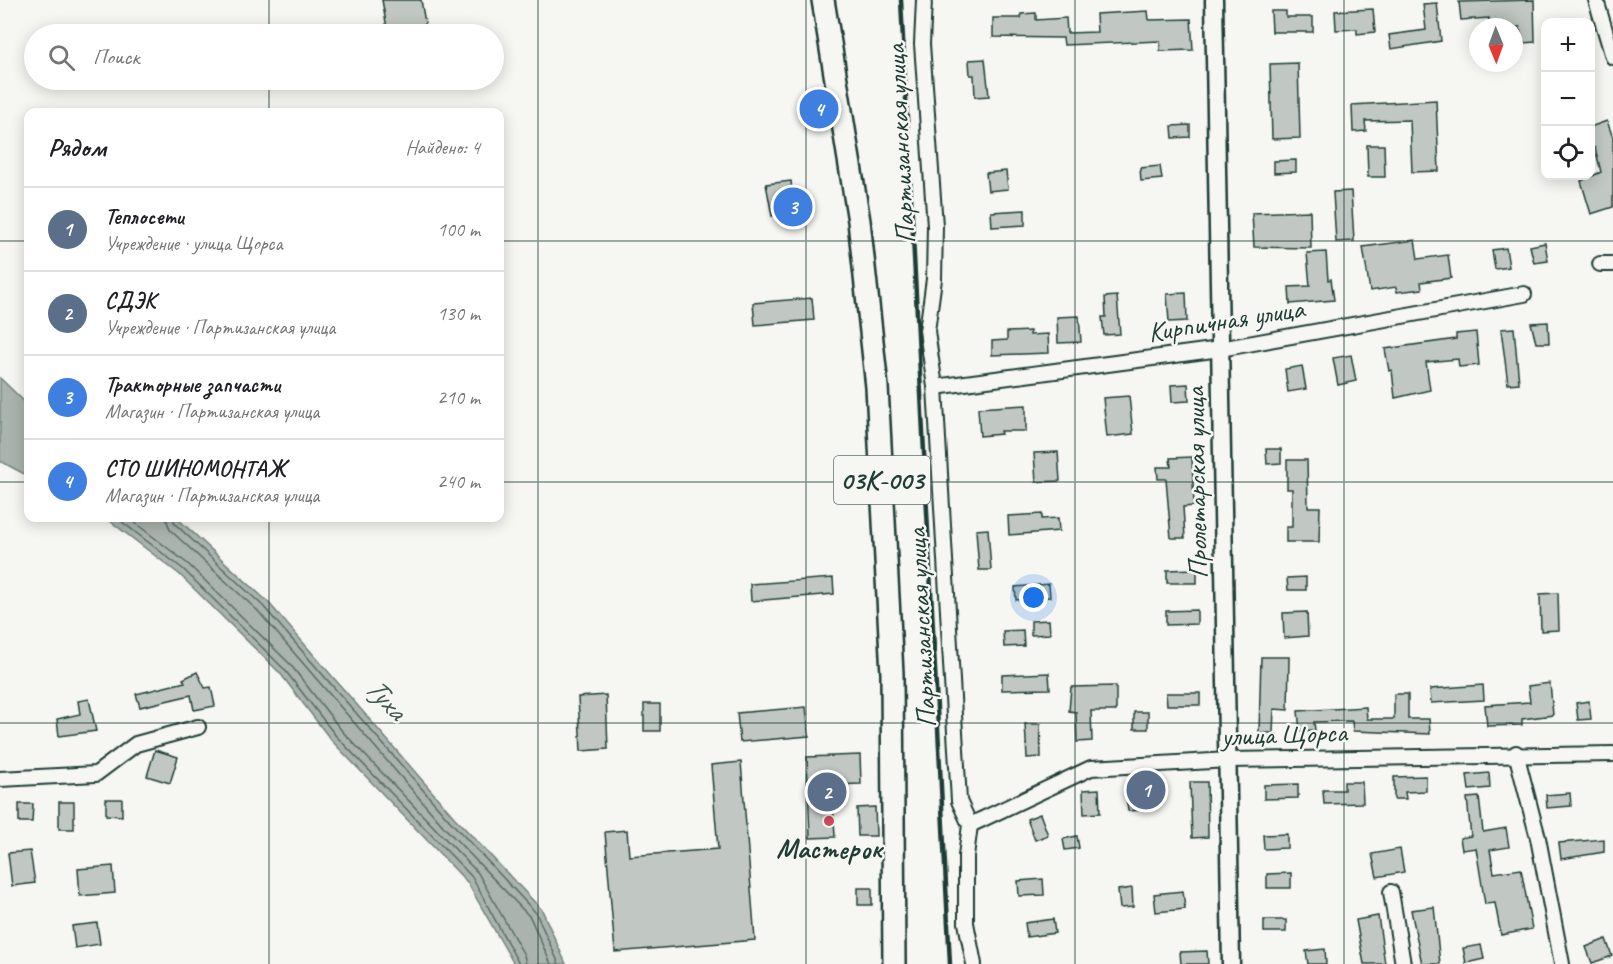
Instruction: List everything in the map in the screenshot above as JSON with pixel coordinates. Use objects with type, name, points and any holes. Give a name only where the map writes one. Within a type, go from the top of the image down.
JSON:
[{"type":"main road","name":"Партизанская улица","points":[[823,0],[859,221],[877,387],[892,674],[894,964]]},
{"type":"street","name":"Партизанская улица","points":[[924,0],[922,44],[935,226],[934,279],[927,331],[935,387],[959,801],[970,825],[966,856],[966,923],[974,964]]},
{"type":"street","name":"Пролетарская улица","points":[[1214,0],[1231,964]]},
{"type":"street","points":[[1596,0],[1613,57]]},
{"type":"street","name":"Кирпичная улица","points":[[935,387],[1220,349],[1524,294]]},
{"type":"street","points":[[0,779],[96,774],[136,744],[198,727]]},
{"type":"street","points":[[1516,753],[1538,838],[1562,964]]},
{"type":"street","name":"улица Щорса","points":[[970,825],[1091,768],[1229,760],[1516,753],[1613,754]]},
{"type":"street","points":[[1391,892],[1403,964]]},
{"type":"water","points":[[0,378],[24,401],[24,474],[0,461]]},
{"type":"water","points":[[111,522],[181,522],[268,602],[454,817],[542,910],[566,964],[514,964],[467,882],[331,740],[280,673],[179,574]]},
{"type":"building","points":[[382,0],[421,0],[425,24],[386,24]]},
{"type":"building","points":[[1534,0],[1535,42],[1523,43],[1523,18],[1461,20],[1459,2]]},
{"type":"building","points":[[1437,3],[1441,41],[1391,49],[1389,35],[1426,30],[1423,4]]},
{"type":"building","points":[[1373,9],[1375,32],[1357,34],[1357,29],[1336,30],[1335,11]]},
{"type":"building","points":[[1148,11],[1149,20],[1191,19],[1193,50],[1160,51],[1160,41],[1064,45],[1063,38],[993,37],[993,18],[1021,18],[1021,14],[1036,13],[1036,20],[1066,18],[1067,33],[1097,32],[1096,14]]},
{"type":"building","points":[[1271,11],[1286,11],[1286,17],[1313,17],[1313,32],[1272,32]]},
{"type":"building","points":[[985,59],[989,96],[975,97],[974,75],[970,75],[969,60]]},
{"type":"building","points":[[1298,63],[1300,138],[1272,139],[1270,64]]},
{"type":"building","points":[[1436,100],[1439,171],[1412,172],[1410,120],[1365,121],[1366,131],[1353,132],[1352,105]]},
{"type":"building","points":[[1607,121],[1613,138],[1613,207],[1591,214],[1581,181],[1595,180],[1595,175],[1601,172],[1595,148],[1595,125]]},
{"type":"building","points":[[1190,125],[1190,137],[1173,138],[1172,126]]},
{"type":"building","points":[[1367,145],[1384,145],[1385,177],[1368,177]]},
{"type":"building","points":[[1296,160],[1296,172],[1274,173],[1274,161]]},
{"type":"building","points":[[1160,166],[1162,179],[1141,181],[1140,168]]},
{"type":"building","points":[[1006,171],[1008,189],[988,191],[986,173]]},
{"type":"building","points":[[791,181],[793,201],[799,200],[800,213],[772,216],[766,184]]},
{"type":"building","points":[[1351,191],[1354,241],[1336,242],[1333,192]]},
{"type":"building","points":[[1025,210],[1025,225],[992,227],[991,212]]},
{"type":"building","points":[[1310,211],[1311,248],[1254,247],[1252,213]]},
{"type":"building","points":[[1415,240],[1418,259],[1448,255],[1451,278],[1421,282],[1422,289],[1397,292],[1396,287],[1370,291],[1363,247]]},
{"type":"building","points":[[1545,243],[1548,261],[1534,263],[1530,246]]},
{"type":"building","points":[[1506,248],[1509,267],[1495,269],[1492,250]]},
{"type":"building","points":[[1326,252],[1328,280],[1331,279],[1334,300],[1290,304],[1289,287],[1310,286],[1307,253]]},
{"type":"building","points":[[1186,293],[1187,321],[1169,322],[1167,294]]},
{"type":"building","points":[[1117,296],[1120,334],[1104,335],[1102,317],[1106,317],[1105,297]]},
{"type":"building","points":[[812,298],[814,320],[755,325],[753,303]]},
{"type":"building","points":[[1079,316],[1081,342],[1058,343],[1057,317]]},
{"type":"building","points":[[1548,322],[1549,343],[1536,343],[1531,323]]},
{"type":"building","points":[[1514,328],[1519,383],[1508,384],[1501,329]]},
{"type":"building","points":[[1030,331],[1030,335],[1048,334],[1049,353],[992,355],[992,341],[1007,340],[1007,332]]},
{"type":"building","points":[[1476,332],[1479,365],[1459,367],[1458,359],[1426,362],[1430,390],[1395,398],[1392,370],[1389,371],[1385,349],[1456,339],[1456,334]]},
{"type":"building","points":[[1351,355],[1356,381],[1338,385],[1333,358]]},
{"type":"building","points":[[1302,366],[1306,389],[1288,392],[1285,369]]},
{"type":"building","points":[[1188,384],[1189,401],[1172,402],[1171,385]]},
{"type":"building","points":[[1129,396],[1133,434],[1107,437],[1103,398]]},
{"type":"building","points":[[1026,405],[1026,431],[1000,431],[1001,434],[980,436],[978,408]]},
{"type":"building","points":[[1266,449],[1281,449],[1281,463],[1267,464]]},
{"type":"building","points":[[1058,452],[1060,481],[1036,482],[1034,453]]},
{"type":"building","points":[[1192,457],[1194,506],[1183,507],[1185,538],[1171,538],[1166,479],[1158,479],[1157,467],[1171,467],[1170,458]]},
{"type":"building","points":[[1287,460],[1307,460],[1308,507],[1320,507],[1319,542],[1286,542],[1286,527],[1292,527],[1292,489],[1287,489]]},
{"type":"building","points":[[1042,514],[1042,519],[1058,518],[1059,531],[1009,535],[1008,516]]},
{"type":"building","points":[[988,529],[991,570],[979,570],[976,530]]},
{"type":"building","points":[[1197,569],[1197,583],[1167,583],[1167,570]]},
{"type":"building","points":[[1306,577],[1306,590],[1288,590],[1287,578]]},
{"type":"building","points":[[833,578],[834,594],[751,601],[750,584]]},
{"type":"building","points":[[1049,584],[1050,597],[1016,600],[1015,587]]},
{"type":"building","points":[[1558,593],[1559,630],[1541,631],[1540,594]]},
{"type":"building","points":[[1197,610],[1197,624],[1166,625],[1166,611]]},
{"type":"building","points":[[1307,612],[1308,636],[1284,638],[1283,613]]},
{"type":"building","points":[[1049,620],[1050,634],[1031,635],[1031,621]]},
{"type":"building","points":[[1023,630],[1024,646],[1004,647],[1003,631]]},
{"type":"building","points":[[1261,657],[1289,657],[1288,710],[1274,709],[1273,733],[1259,733]]},
{"type":"building","points":[[197,672],[205,688],[211,687],[215,706],[194,710],[191,695],[140,707],[136,694],[185,682],[183,679]]},
{"type":"building","points":[[1049,673],[1050,689],[1002,690],[1002,675]]},
{"type":"building","points":[[1550,683],[1553,715],[1522,719],[1522,725],[1487,726],[1485,705],[1530,702],[1528,686]]},
{"type":"building","points":[[1483,685],[1484,700],[1431,703],[1430,689]]},
{"type":"building","points":[[1116,686],[1116,711],[1091,711],[1092,741],[1077,742],[1076,712],[1069,711],[1071,687]]},
{"type":"building","points":[[1166,693],[1200,693],[1200,705],[1167,705]]},
{"type":"building","points":[[1394,694],[1408,694],[1408,719],[1429,719],[1430,734],[1353,731],[1352,721],[1314,722],[1315,730],[1300,731],[1298,711],[1366,707],[1367,719],[1394,719]]},
{"type":"building","points":[[606,695],[608,749],[581,751],[578,697]]},
{"type":"building","points":[[89,699],[96,731],[59,736],[57,719],[80,714],[78,701]]},
{"type":"building","points":[[1589,701],[1591,719],[1578,720],[1576,703]]},
{"type":"building","points":[[644,704],[660,704],[660,731],[644,731]]},
{"type":"building","points":[[806,707],[809,736],[740,742],[737,713]]},
{"type":"building","points":[[1134,712],[1148,712],[1148,729],[1134,729]]},
{"type":"building","points":[[1025,724],[1040,724],[1041,757],[1027,758]]},
{"type":"building","points":[[155,750],[178,757],[170,783],[147,776]]},
{"type":"building","points":[[860,755],[861,784],[832,785],[835,837],[810,838],[807,757]]},
{"type":"building","points":[[741,762],[755,940],[615,952],[605,832],[627,830],[629,856],[718,849],[711,765]]},
{"type":"building","points":[[1489,773],[1490,788],[1469,790],[1467,775]]},
{"type":"building","points":[[1426,776],[1426,791],[1405,792],[1406,799],[1394,799],[1394,777]]},
{"type":"building","points":[[1190,782],[1207,782],[1208,837],[1192,838]]},
{"type":"building","points":[[1344,782],[1362,782],[1363,803],[1324,804],[1323,790],[1344,790]]},
{"type":"building","points":[[1151,784],[1155,809],[1128,811],[1125,788]]},
{"type":"building","points":[[1298,784],[1298,798],[1264,799],[1264,785]]},
{"type":"building","points":[[1099,789],[1100,813],[1084,814],[1083,790]]},
{"type":"building","points":[[1570,793],[1571,806],[1547,808],[1546,795]]},
{"type":"building","points":[[1479,797],[1483,832],[1506,828],[1509,847],[1490,850],[1494,873],[1521,869],[1532,929],[1501,935],[1495,903],[1485,904],[1476,848],[1462,850],[1460,838],[1471,836],[1467,798]]},
{"type":"building","points":[[106,799],[122,799],[122,816],[106,815]]},
{"type":"building","points":[[59,802],[74,802],[74,829],[59,829]]},
{"type":"building","points":[[19,804],[33,804],[32,822],[19,822]]},
{"type":"building","points":[[875,807],[876,836],[858,836],[857,808]]},
{"type":"building","points":[[1040,814],[1048,835],[1035,840],[1027,819]]},
{"type":"building","points":[[1287,834],[1287,848],[1264,849],[1263,835]]},
{"type":"building","points":[[1077,836],[1079,848],[1065,850],[1063,839]]},
{"type":"building","points":[[1604,839],[1604,852],[1561,859],[1559,843]]},
{"type":"building","points":[[1400,849],[1404,872],[1377,877],[1372,854]]},
{"type":"building","points":[[30,851],[35,883],[12,886],[8,853]]},
{"type":"building","points":[[113,866],[115,893],[80,896],[78,869]]},
{"type":"building","points":[[1291,873],[1291,888],[1267,888],[1267,874]]},
{"type":"building","points":[[1043,879],[1044,895],[1019,896],[1018,881]]},
{"type":"building","points":[[858,888],[872,888],[872,905],[858,905]]},
{"type":"building","points":[[1132,888],[1133,907],[1120,908],[1118,890]]},
{"type":"building","points":[[1183,891],[1185,909],[1156,912],[1154,894]]},
{"type":"building","points":[[1434,907],[1440,964],[1422,964],[1411,910]]},
{"type":"building","points":[[1378,916],[1385,964],[1364,964],[1356,920]]},
{"type":"building","points":[[1053,919],[1055,933],[1027,937],[1025,923]]},
{"type":"building","points":[[1264,920],[1286,920],[1286,932],[1264,932]]},
{"type":"building","points":[[97,923],[100,944],[75,948],[72,926]]},
{"type":"building","points":[[1606,939],[1612,956],[1592,963],[1586,947]]},
{"type":"building","points":[[1481,945],[1484,959],[1466,963],[1463,948]]},
{"type":"building","points":[[1325,949],[1326,964],[1308,964],[1306,951]]},
{"type":"building","points":[[1207,951],[1208,964],[1181,964],[1180,952]]},
{"type":"railway","points":[[901,0],[950,964]]},
{"type":"place","name":"СТО ШИНОМОНТАЖ","points":[[819,109]]},
{"type":"place","name":"Тракторные запчасти","points":[[793,207]]},
{"type":"place","name":"Теплосети","points":[[1146,790]]},
{"type":"place","name":"СДЭК","points":[[827,792]]},
{"type":"place","name":"Мастерок","points":[[829,821]]},
{"type":"water label","name":"Туха","points":[[386,698]]}]
